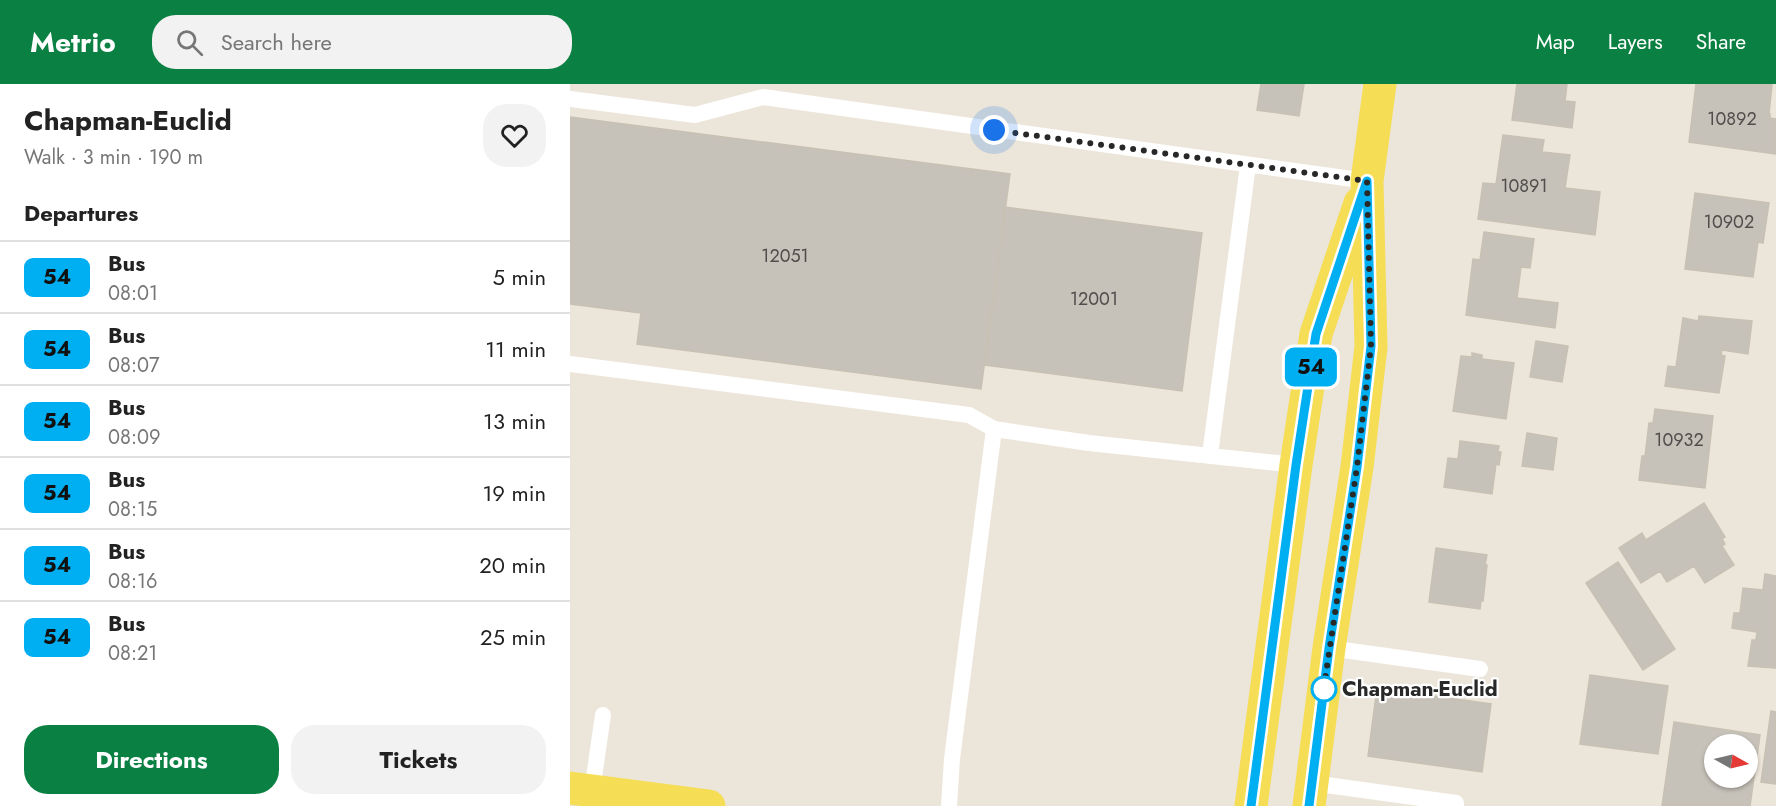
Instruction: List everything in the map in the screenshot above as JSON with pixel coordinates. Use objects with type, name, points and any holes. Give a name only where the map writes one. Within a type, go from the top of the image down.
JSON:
[{"type":"main road","points":[[1310,795],[1329,648],[1357,467],[1371,346],[1367,181],[1380,84]]},
{"type":"main road","points":[[1251,806],[1296,465],[1316,334],[1367,181]]},
{"type":"main road","points":[[581,795],[709,806]]},
{"type":"lane","points":[[570,99],[695,115],[763,98],[1367,181]]},
{"type":"lane","points":[[1210,455],[1248,165]]},
{"type":"lane","points":[[570,364],[969,415],[994,429],[1089,443],[1296,465]]},
{"type":"lane","points":[[949,806],[952,759],[994,429]]},
{"type":"lane","points":[[1329,648],[1480,669]]},
{"type":"lane","points":[[581,795],[603,715]]},
{"type":"lane","points":[[1310,795],[1456,803],[1456,806]]},
{"type":"building","points":[[1261,84],[1304,84],[1299,116],[1257,110]]},
{"type":"building","points":[[1517,84],[1567,84],[1565,101],[1575,102],[1572,128],[1512,120]]},
{"type":"building","points":[[1696,84],[1772,84],[1769,114],[1770,118],[1776,119],[1776,154],[1689,142]]},
{"type":"building","points":[[570,117],[1010,174],[981,389],[637,344],[641,313],[570,304]]},
{"type":"building","points":[[1503,135],[1544,140],[1542,152],[1570,155],[1565,188],[1600,192],[1595,235],[1478,219],[1483,183],[1496,184]]},
{"type":"building","points":[[1695,193],[1769,203],[1763,243],[1758,242],[1753,277],[1685,269]]},
{"type":"building","points":[[1005,207],[1202,233],[1182,391],[985,365]]},
{"type":"building","points":[[1484,232],[1534,239],[1530,268],[1521,267],[1517,298],[1558,303],[1555,328],[1466,315],[1473,259],[1480,260]]},
{"type":"building","points":[[1699,316],[1752,321],[1748,354],[1722,350],[1721,355],[1725,356],[1719,393],[1665,386],[1668,366],[1676,367],[1683,318],[1698,321]]},
{"type":"building","points":[[1536,341],[1568,346],[1562,382],[1530,377]]},
{"type":"building","points":[[1472,353],[1482,355],[1482,359],[1514,363],[1506,419],[1453,411],[1461,356],[1472,357]]},
{"type":"building","points":[[1655,409],[1713,416],[1705,488],[1639,480],[1649,423],[1653,423]]},
{"type":"building","points":[[1527,433],[1557,438],[1553,470],[1522,466]]},
{"type":"building","points":[[1460,441],[1499,446],[1498,452],[1501,452],[1499,465],[1496,464],[1492,494],[1444,487],[1448,458],[1458,459]]},
{"type":"building","points":[[1704,503],[1725,537],[1722,539],[1725,544],[1722,546],[1734,565],[1705,583],[1694,566],[1667,582],[1660,571],[1641,583],[1619,548],[1642,533],[1646,540]]},
{"type":"building","points":[[1436,548],[1487,555],[1483,601],[1481,601],[1480,609],[1429,602]]},
{"type":"building","points":[[1618,562],[1675,649],[1643,670],[1586,583]]},
{"type":"building","points":[[1765,574],[1776,576],[1776,668],[1748,666],[1752,640],[1756,640],[1757,632],[1732,628],[1734,613],[1740,613],[1743,588],[1763,590]]},
{"type":"building","points":[[1590,675],[1668,686],[1658,754],[1580,744]]},
{"type":"building","points":[[1377,688],[1491,704],[1482,772],[1368,756]]},
{"type":"building","points":[[1771,711],[1776,712],[1776,784],[1761,782]]},
{"type":"building","points":[[1674,722],[1753,734],[1704,734],[1704,788],[1753,788],[1750,806],[1662,806]]},
{"type":"bus line","name":"54","points":[[1251,806],[1296,465],[1316,334],[1367,181],[1371,346],[1357,467],[1329,648],[1309,806]]},
{"type":"place","name":"Chapman-Euclid","points":[[1324,689]]},
{"type":"route","points":[[994,130],[1367,181],[1371,346],[1357,467],[1323,693],[1324,689]]}]
